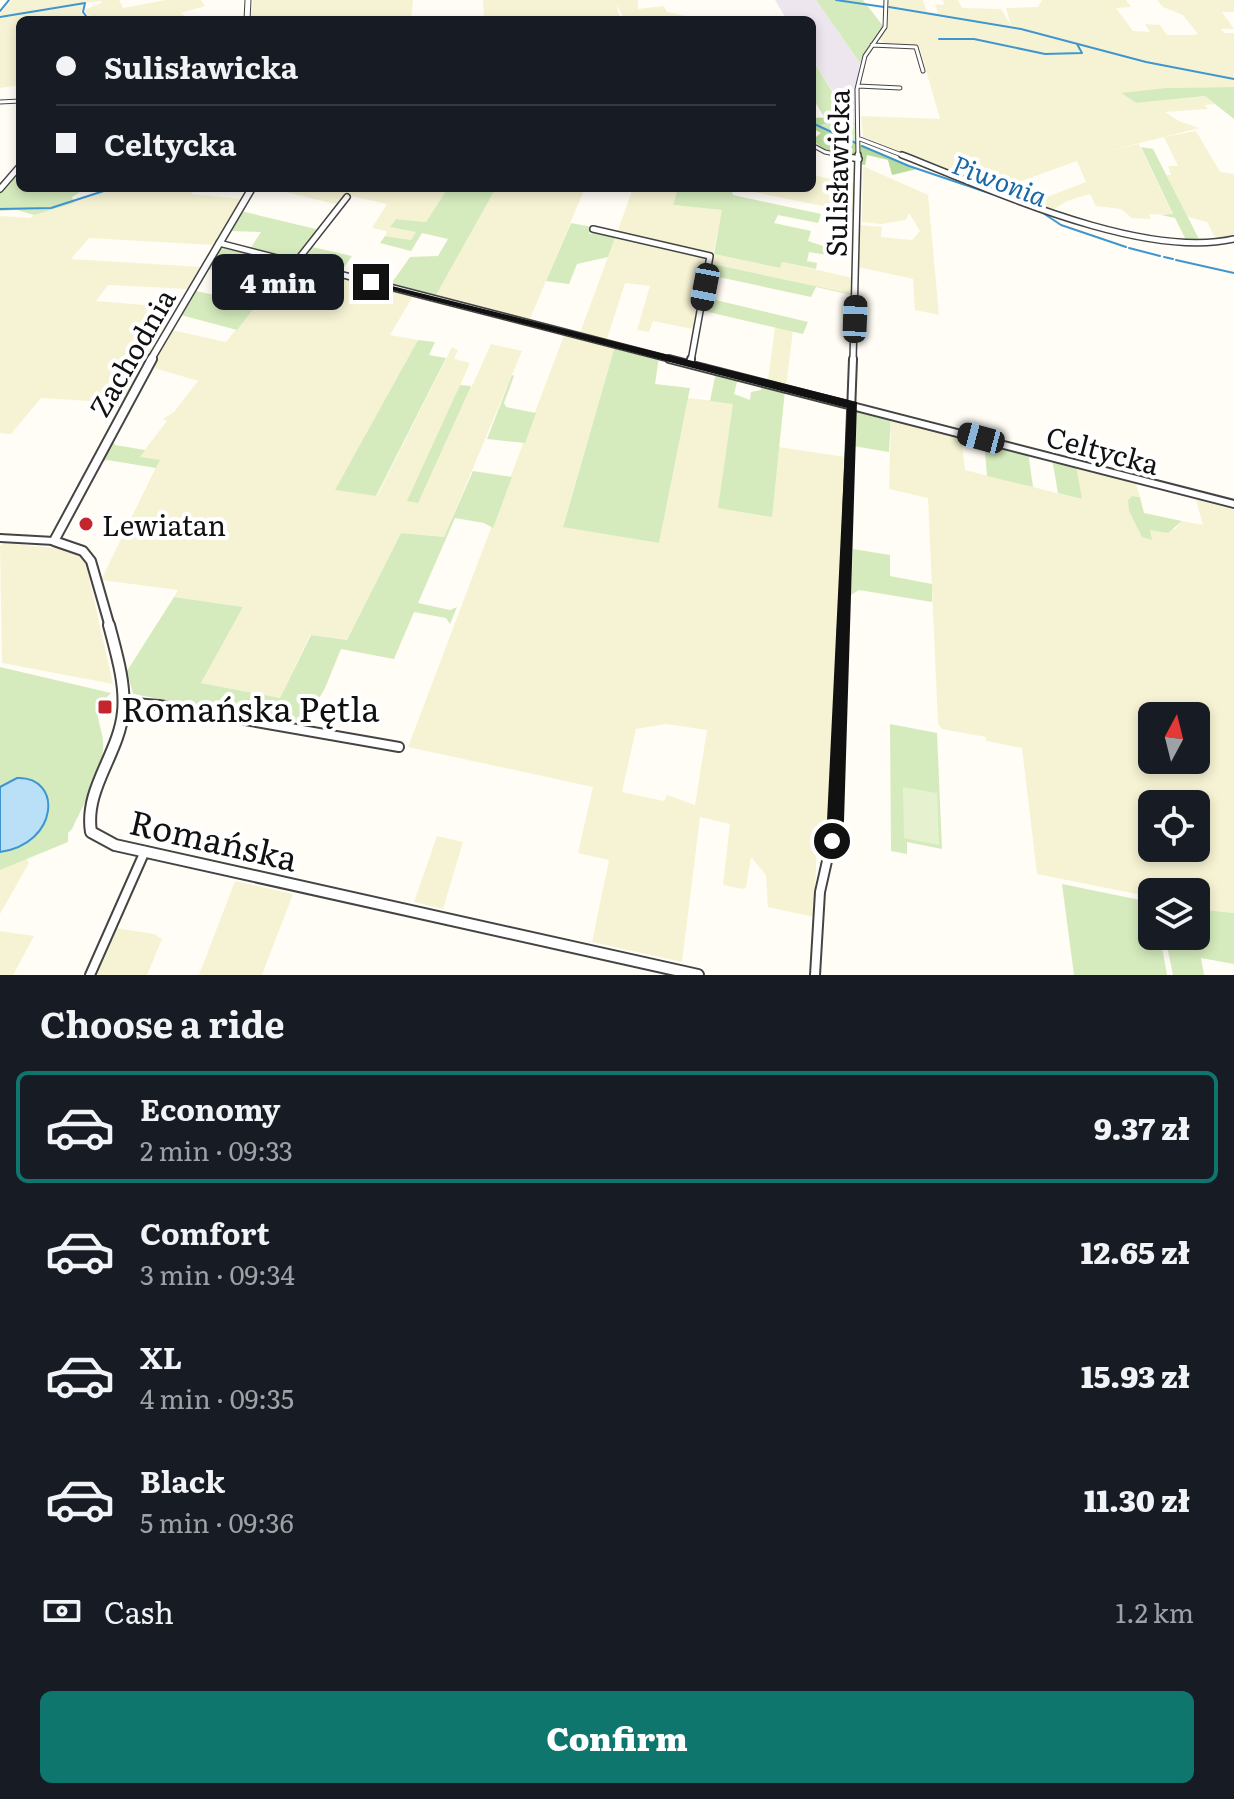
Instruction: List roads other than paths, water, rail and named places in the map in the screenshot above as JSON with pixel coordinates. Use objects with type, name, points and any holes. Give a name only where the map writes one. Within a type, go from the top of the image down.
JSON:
[{"type":"street","name":"Sulisławicka","points":[[815,975],[820,892],[836,821],[853,405],[860,139],[858,86],[863,59],[885,27],[886,0]]},
{"type":"street","points":[[872,45],[916,47],[923,71]]},
{"type":"street","points":[[858,86],[900,88]]},
{"type":"street","points":[[860,139],[1064,217],[1168,242],[1212,245],[1234,239]]},
{"type":"street","points":[[816,147],[859,159]]},
{"type":"street","points":[[0,189],[16,171]]},
{"type":"street","name":"Zachodnia","points":[[54,541],[56,531],[119,416],[250,192]]},
{"type":"street","points":[[296,262],[347,197]]},
{"type":"street","points":[[593,229],[709,255],[711,260],[690,364]]},
{"type":"street","name":"Celtycka","points":[[219,243],[1234,504]]},
{"type":"street","name":"Romańska","points":[[0,538],[54,541],[78,548],[89,557],[123,702],[118,735],[90,812],[89,826],[103,840],[698,975]]},
{"type":"street","points":[[123,702],[159,705],[399,747]]},
{"type":"street","points":[[90,975],[145,851]]},
{"type":"water","points":[[17,778],[32,780],[42,788],[48,811],[34,837],[20,846],[0,852],[0,787]]},
{"type":"waterway","points":[[0,11],[9,0]]},
{"type":"waterway","points":[[836,0],[884,7]]},
{"type":"waterway","points":[[0,17],[85,3],[83,12],[86,16]]},
{"type":"waterway","points":[[889,7],[1021,29],[1146,62],[1234,79]]},
{"type":"waterway","points":[[939,39],[974,39],[1045,54],[1082,53],[1077,44]]},
{"type":"waterway","name":"Piwonia","points":[[816,125],[858,144]]},
{"type":"waterway","name":"Piwonia","points":[[862,146],[909,166],[992,194]]},
{"type":"waterway","name":"Piwonia","points":[[0,209],[51,208],[101,192]]},
{"type":"waterway","name":"Piwonia","points":[[1040,211],[1061,225],[1126,247]]},
{"type":"waterway","name":"Piwonia","points":[[1129,248],[1160,256]]},
{"type":"waterway","name":"Piwonia","points":[[1164,257],[1173,259]]},
{"type":"waterway","name":"Piwonia","points":[[1176,260],[1234,273]]},
{"type":"place","name":"Lewiatan","points":[[86,524]]},
{"type":"place","name":"Romańska Pętla","points":[[105,707]]}]
